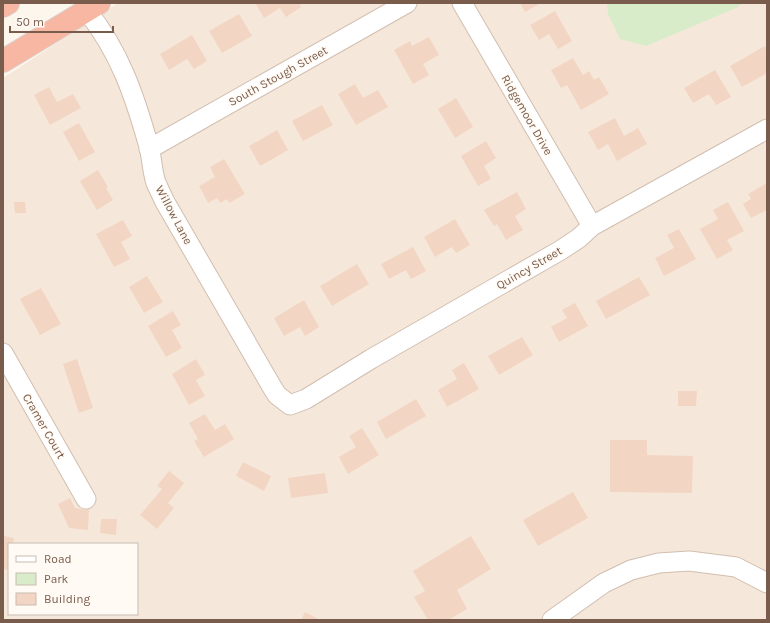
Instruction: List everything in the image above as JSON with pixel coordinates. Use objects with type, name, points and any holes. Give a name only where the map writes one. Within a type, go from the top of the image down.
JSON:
[{"type":"highway","points":[[3,6],[8,3]]},
{"type":"highway","points":[[3,62],[93,7]]},
{"type":"street","name":"South Stough Street","points":[[149,149],[407,3]]},
{"type":"street","name":"Ridgemoor Drive","points":[[462,3],[592,226]]},
{"type":"street","name":"Willow Lane","points":[[93,7],[98,25],[124,69],[149,149],[156,182],[165,202],[272,387],[277,395],[290,405]]},
{"type":"street","name":"Quincy Street","points":[[290,405],[306,399],[370,359],[561,250],[579,238],[592,226],[767,129]]},
{"type":"street","name":"Cramer Court","points":[[3,353],[86,498]]},
{"type":"street","points":[[552,620],[611,579],[631,570],[659,563],[689,561],[736,567],[767,583]]},
{"type":"shaded area","points":[[118,3],[767,3],[767,620],[3,620],[3,78]]},
{"type":"green space","points":[[607,3],[743,3],[736,8],[646,46],[620,39],[608,14]]},
{"type":"building","points":[[255,3],[299,3],[301,7],[286,17],[280,8],[264,18]]},
{"type":"building","points":[[520,3],[541,3],[525,12]]},
{"type":"building","points":[[555,11],[572,41],[558,49],[549,34],[539,40],[530,25]]},
{"type":"building","points":[[239,14],[252,36],[222,53],[209,31]]},
{"type":"building","points":[[192,35],[207,61],[194,69],[187,59],[169,70],[160,54]]},
{"type":"building","points":[[429,37],[439,55],[423,64],[429,75],[413,84],[394,50],[410,41],[412,46]]},
{"type":"building","points":[[765,46],[767,50],[767,73],[742,87],[730,66]]},
{"type":"building","points":[[573,58],[583,75],[589,71],[594,80],[599,77],[609,94],[581,110],[567,85],[561,88],[551,70]]},
{"type":"building","points":[[715,70],[731,97],[716,105],[709,94],[693,103],[684,88]]},
{"type":"building","points":[[355,84],[363,98],[378,90],[388,107],[356,125],[338,94]]},
{"type":"building","points":[[49,87],[57,102],[73,94],[81,108],[50,125],[34,95]]},
{"type":"building","points":[[456,98],[473,127],[455,138],[438,109]]},
{"type":"building","points":[[322,105],[333,125],[303,141],[292,121]]},
{"type":"building","points":[[615,118],[624,136],[638,128],[647,144],[617,161],[608,144],[598,150],[588,132]]},
{"type":"building","points":[[79,123],[95,152],[79,161],[63,132]]},
{"type":"building","points":[[277,130],[288,150],[260,166],[249,146]]},
{"type":"building","points":[[486,141],[496,158],[484,166],[491,179],[478,186],[461,156]]},
{"type":"building","points":[[224,159],[245,194],[229,203],[227,199],[220,203],[217,198],[208,203],[199,186],[215,177],[210,167]]},
{"type":"building","points":[[98,170],[108,187],[106,188],[113,200],[97,210],[80,181]]},
{"type":"building","points":[[767,183],[767,210],[751,218],[743,204],[751,199],[748,194]]},
{"type":"building","points":[[517,192],[526,209],[515,216],[523,230],[506,240],[497,224],[494,226],[484,210]]},
{"type":"building","points":[[14,202],[25,202],[26,213],[15,213]]},
{"type":"building","points":[[728,202],[744,231],[727,240],[733,250],[717,259],[700,229],[718,219],[713,210]]},
{"type":"building","points":[[455,219],[470,245],[456,253],[452,247],[435,257],[424,237]]},
{"type":"building","points":[[123,220],[132,236],[121,242],[130,259],[114,267],[96,234]]},
{"type":"building","points":[[679,229],[696,259],[664,276],[655,258],[674,248],[667,235]]},
{"type":"building","points":[[413,247],[426,271],[411,279],[406,270],[389,279],[381,264]]},
{"type":"building","points":[[357,264],[369,284],[332,306],[320,286]]},
{"type":"building","points":[[147,276],[163,302],[144,313],[129,287]]},
{"type":"building","points":[[639,277],[650,295],[606,319],[596,301]]},
{"type":"building","points":[[41,288],[61,324],[40,335],[20,299]]},
{"type":"building","points":[[304,300],[319,327],[305,336],[300,327],[284,336],[274,318]]},
{"type":"building","points":[[575,303],[588,326],[559,342],[551,327],[567,318],[562,310]]},
{"type":"building","points":[[173,311],[181,325],[172,330],[182,348],[166,357],[148,326]]},
{"type":"building","points":[[522,337],[533,355],[499,375],[488,356]]},
{"type":"building","points":[[77,359],[93,408],[79,413],[63,364]]},
{"type":"building","points":[[196,359],[205,375],[196,380],[205,396],[189,405],[172,374]]},
{"type":"building","points":[[464,363],[479,389],[447,407],[438,390],[457,379],[452,370]]},
{"type":"building","points":[[678,391],[697,391],[696,406],[678,406]]},
{"type":"building","points":[[416,399],[426,416],[386,439],[377,422]]},
{"type":"building","points":[[205,414],[215,430],[225,424],[234,439],[204,457],[194,441],[198,439],[189,423]]},
{"type":"building","points":[[362,428],[379,455],[348,474],[339,457],[356,447],[349,436]]},
{"type":"building","points":[[610,440],[647,440],[647,455],[693,456],[692,493],[610,492]]},
{"type":"building","points":[[243,462],[271,476],[264,491],[236,476]]},
{"type":"building","points":[[169,471],[184,483],[168,503],[174,508],[157,529],[140,515],[162,489],[157,486]]},
{"type":"building","points":[[325,473],[328,493],[291,498],[288,478]]},
{"type":"building","points":[[573,492],[588,518],[538,546],[523,520]]},
{"type":"building","points":[[70,498],[75,508],[89,510],[88,530],[69,528],[58,504]]},
{"type":"building","points":[[101,519],[117,519],[116,535],[100,533]]},
{"type":"building","points":[[3,536],[14,538],[13,543],[8,543],[8,570],[3,569]]},
{"type":"building","points":[[471,536],[491,569],[457,590],[467,609],[448,620],[428,620],[414,597],[425,591],[413,571]]},
{"type":"building","points":[[305,612],[320,620],[301,620]]}]
